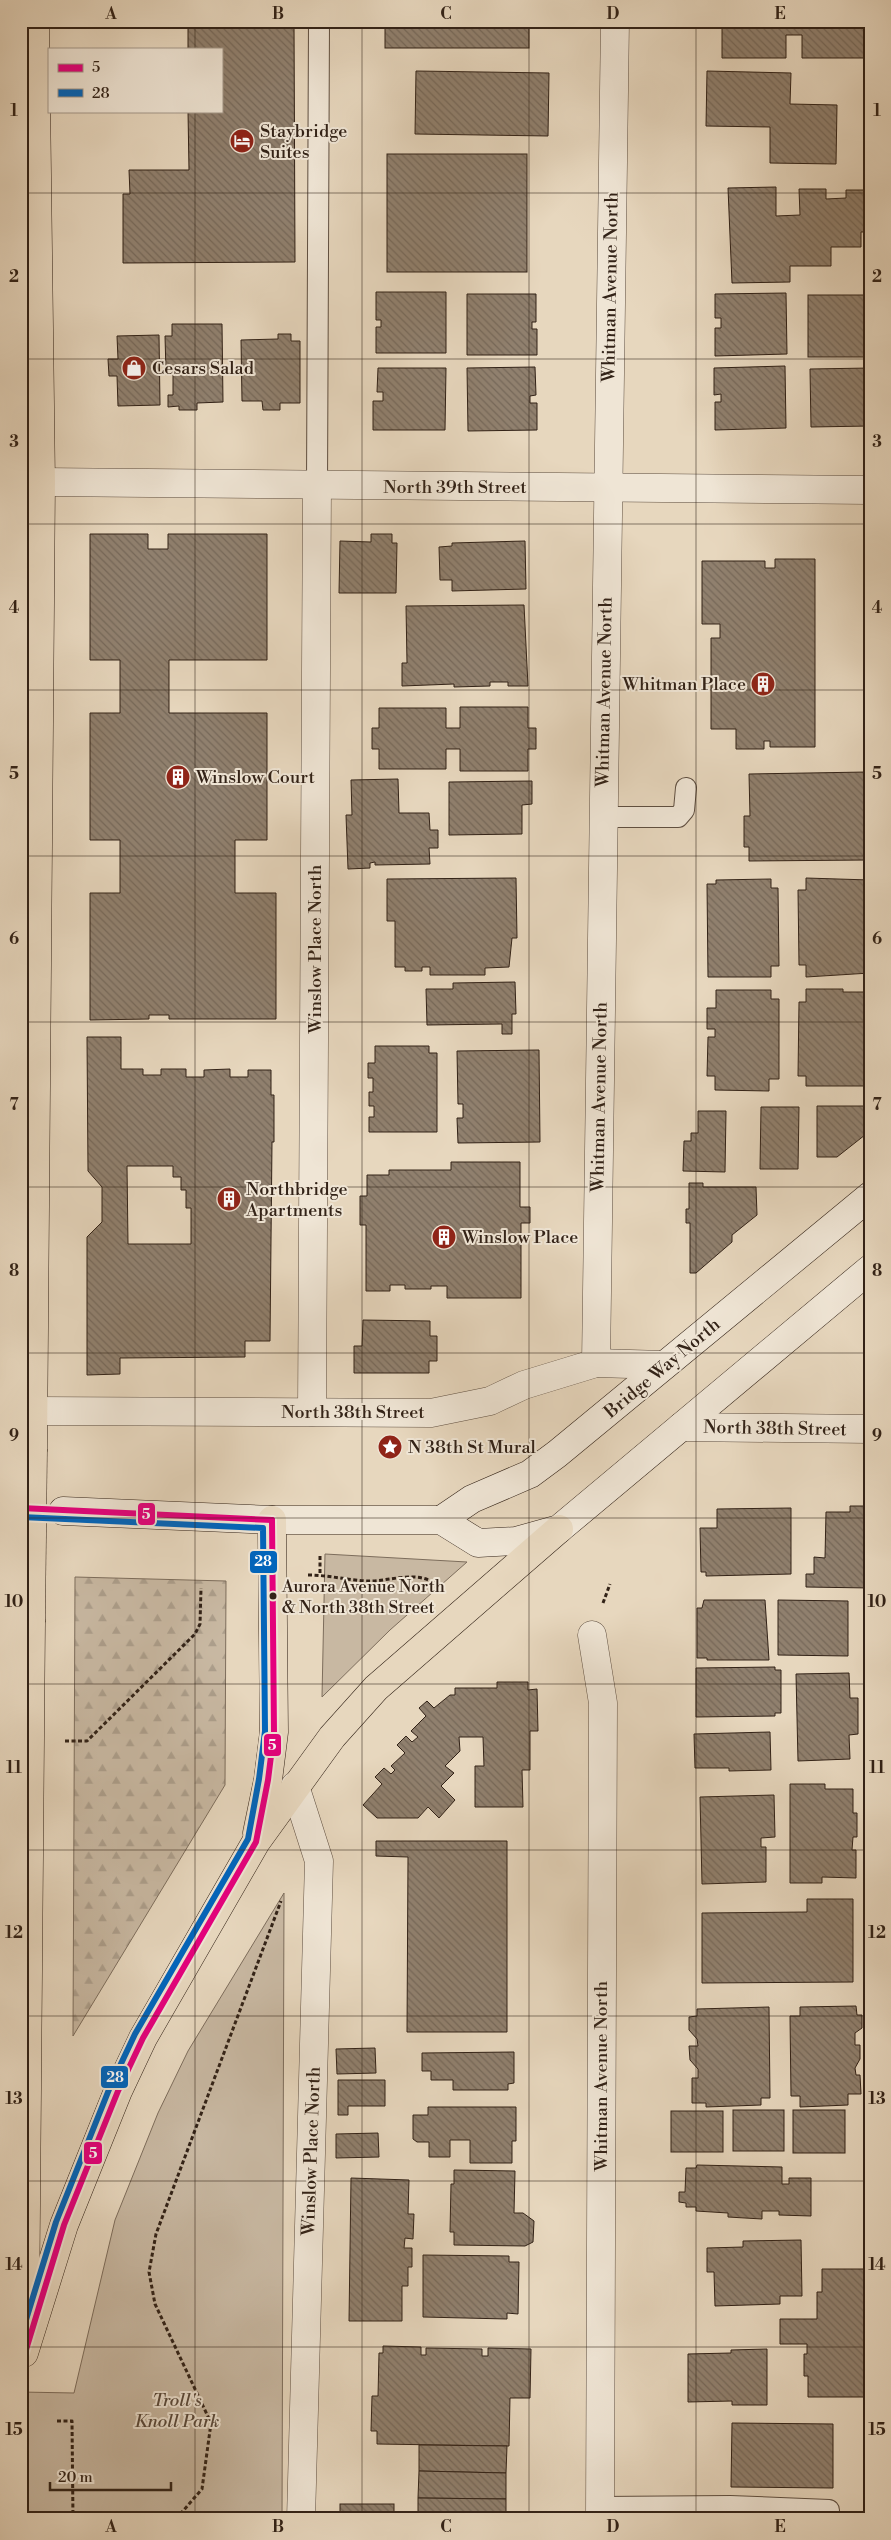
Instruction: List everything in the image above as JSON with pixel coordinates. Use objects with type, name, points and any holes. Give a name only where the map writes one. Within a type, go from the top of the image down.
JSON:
[{"type":"highway","points":[[23,2360],[34,1411],[41,482],[35,21]]},
{"type":"highway","points":[[256,1842],[268,1780],[274,1732],[272,1520]]},
{"type":"highway","points":[[23,2360],[64,2225],[118,2091],[143,2038],[256,1842],[332,1737],[376,1688],[559,1529]]},
{"type":"street","name":"Whitman Avenue North","points":[[596,1363],[615,21]]},
{"type":"street","name":"North 39th Street","points":[[41,482],[870,490]]},
{"type":"street","name":"Winslow Place North","points":[[312,1412],[317,486]]},
{"type":"street","name":"Bridge Way North","points":[[442,1520],[472,1500],[530,1474],[870,1196]]},
{"type":"street","points":[[63,1511],[272,1520],[442,1520],[478,1543],[516,1541],[559,1529],[870,1269]]},
{"type":"street","name":"North 38th Street","points":[[34,1411],[431,1413],[490,1401],[524,1385],[596,1363],[664,1365]]},
{"type":"street","name":"North 38th Street","points":[[681,1427],[870,1429]]},
{"type":"street","name":"Whitman Avenue North","points":[[592,1634],[602,1703],[600,2513]]},
{"type":"street","name":"Winslow Place North","points":[[295,1786],[319,1861],[301,2519]]},
{"type":"lane","points":[[317,486],[319,21]]},
{"type":"lane","points":[[603,817],[678,817],[684,810],[686,788]]},
{"type":"lane","points":[[600,2513],[730,2506],[829,2510]]},
{"type":"path","points":[[320,1554],[320,1575]]},
{"type":"path","points":[[307,1584],[307,1575],[369,1581],[403,1576],[419,1578],[436,1584],[445,1593]]},
{"type":"path","points":[[61,1741],[87,1741],[195,1634],[200,1624],[200,1588]]},
{"type":"path","points":[[176,2519],[202,2489],[212,2423],[155,2304],[149,2272],[156,2234],[284,1893]]},
{"type":"path","points":[[57,2421],[72,2421],[73,2519]]},
{"type":"green space","points":[[325,1554],[467,1562],[390,1630],[322,1697]]},
{"type":"green space","points":[[75,1577],[226,1581],[225,1785],[73,2036]]},
{"type":"green space","name":"Troll's Knoll Park","points":[[284,1893],[282,2519],[21,2519],[21,2392],[74,2393],[115,2220],[158,2113],[188,2051]]},
{"type":"building","name":"Staybridge Suites","points":[[188,21],[294,21],[295,262],[123,263],[123,194],[130,194],[129,170],[189,170],[188,112],[222,112],[222,48],[188,48]]},
{"type":"building","points":[[385,21],[529,21],[529,48],[385,48]]},
{"type":"building","points":[[722,21],[870,21],[870,58],[802,58],[802,35],[786,35],[786,58],[722,58]]},
{"type":"building","points":[[416,71],[549,73],[548,136],[415,134]]},
{"type":"building","points":[[707,71],[791,73],[790,104],[837,105],[836,164],[770,163],[770,127],[706,126]]},
{"type":"building","points":[[387,154],[527,154],[527,272],[387,272]]},
{"type":"building","points":[[776,187],[776,216],[800,215],[799,189],[826,189],[826,199],[846,198],[846,190],[870,190],[870,232],[861,232],[861,247],[831,247],[831,266],[790,266],[790,282],[732,283],[728,188]]},
{"type":"building","points":[[376,292],[446,292],[446,353],[376,353],[376,327],[381,327],[381,320],[376,320]]},
{"type":"building","points":[[786,293],[787,354],[715,356],[715,328],[721,328],[721,318],[715,318],[715,294]]},
{"type":"building","points":[[467,294],[536,294],[536,322],[532,322],[532,329],[537,329],[537,355],[467,355]]},
{"type":"building","points":[[808,295],[870,295],[870,357],[808,357]]},
{"type":"building","points":[[172,324],[222,324],[223,402],[197,403],[197,410],[179,410],[179,406],[168,407],[168,395],[173,395],[173,372],[166,372],[165,336],[172,336]]},
{"type":"building","points":[[278,334],[291,334],[291,341],[300,341],[300,403],[280,403],[280,410],[263,410],[262,401],[242,401],[241,340],[278,339]]},
{"type":"building","name":"Cesars Salad","points":[[159,335],[160,405],[118,406],[117,376],[109,376],[108,359],[118,359],[117,336]]},
{"type":"building","points":[[785,366],[786,428],[715,430],[715,402],[721,402],[721,394],[714,395],[714,368]]},
{"type":"building","points":[[535,367],[536,395],[530,396],[530,403],[537,403],[537,430],[468,431],[467,368]]},
{"type":"building","points":[[378,368],[446,368],[445,430],[373,430],[373,401],[383,401],[383,392],[377,392]]},
{"type":"building","points":[[870,368],[870,426],[811,427],[810,369]]},
{"type":"building","name":"Winslow Court","points":[[90,534],[148,534],[148,549],[168,549],[168,534],[267,534],[267,660],[169,660],[169,713],[267,713],[267,840],[235,840],[235,893],[276,893],[276,1019],[169,1019],[169,1015],[149,1015],[149,1019],[90,1020],[90,893],[120,893],[120,840],[90,840],[90,713],[120,713],[120,660],[90,660]]},
{"type":"building","points":[[371,534],[392,534],[392,543],[397,543],[396,593],[339,593],[340,541],[371,542]]},
{"type":"building","points":[[525,541],[526,589],[452,591],[452,580],[440,580],[439,547],[452,546],[452,543]]},
{"type":"building","name":"Whitman Place","points":[[775,559],[815,559],[815,747],[770,747],[770,741],[764,741],[764,749],[736,749],[736,729],[711,729],[711,638],[720,638],[720,624],[702,624],[702,561],[765,561],[765,568],[775,568]]},
{"type":"building","points":[[524,605],[528,686],[508,686],[508,682],[490,682],[490,686],[454,687],[454,684],[402,686],[402,663],[407,663],[406,606]]},
{"type":"building","points":[[460,707],[528,707],[528,728],[536,728],[536,749],[528,749],[528,771],[460,771],[460,749],[446,749],[446,769],[379,769],[379,749],[372,749],[372,728],[379,728],[379,708],[446,708],[446,728],[460,728]]},
{"type":"building","points":[[867,772],[867,805],[864,805],[864,826],[867,826],[868,860],[749,861],[749,847],[744,847],[744,816],[750,816],[749,774]]},
{"type":"building","points":[[398,779],[399,813],[429,813],[430,830],[438,830],[438,848],[429,848],[430,864],[375,865],[375,862],[370,863],[370,868],[348,869],[346,815],[352,815],[351,780]]},
{"type":"building","points":[[532,781],[532,804],[522,805],[522,834],[449,835],[449,782]]},
{"type":"building","points":[[516,878],[517,938],[512,938],[509,967],[485,968],[485,975],[430,975],[430,967],[422,967],[422,971],[405,971],[405,967],[395,967],[395,921],[387,921],[387,879]]},
{"type":"building","points":[[806,878],[870,880],[870,973],[806,977],[806,965],[799,965],[798,890],[806,890]]},
{"type":"building","points":[[771,879],[771,888],[778,888],[779,966],[771,966],[771,977],[708,977],[707,884],[716,884],[716,880]]},
{"type":"building","points":[[515,982],[516,1014],[512,1014],[512,1034],[502,1034],[502,1024],[427,1025],[426,989],[453,989],[453,983]]},
{"type":"building","points":[[806,989],[843,989],[843,992],[870,992],[870,1086],[806,1086],[806,1076],[798,1076],[799,1002],[806,1002]]},
{"type":"building","points":[[716,990],[771,990],[771,999],[779,999],[779,1079],[769,1079],[769,1091],[715,1090],[715,1076],[707,1076],[708,1037],[715,1037],[715,1029],[707,1029],[707,1008],[716,1008]]},
{"type":"building","name":"Northbridge Apartments","points":[[87,1037],[121,1037],[121,1069],[143,1069],[143,1075],[161,1075],[161,1069],[186,1069],[186,1077],[204,1077],[204,1070],[230,1069],[230,1077],[248,1077],[248,1070],[271,1070],[271,1095],[274,1095],[274,1142],[272,1142],[270,1341],[245,1341],[245,1357],[120,1358],[120,1374],[87,1375],[87,1237],[102,1222],[102,1187],[88,1171]],"holes":[[[127,1166],[173,1166],[173,1177],[181,1177],[181,1190],[186,1190],[186,1208],[191,1208],[191,1244],[128,1244]]]},
{"type":"building","points":[[375,1046],[429,1046],[429,1053],[437,1053],[437,1132],[369,1132],[369,1117],[374,1117],[374,1106],[369,1106],[369,1092],[373,1092],[373,1078],[368,1078],[368,1063],[375,1063]]},
{"type":"building","points":[[539,1050],[540,1142],[458,1143],[457,1118],[463,1118],[463,1104],[458,1104],[457,1051]]},
{"type":"building","points":[[817,1106],[870,1106],[870,1131],[837,1157],[817,1157]]},
{"type":"building","points":[[761,1107],[799,1107],[798,1169],[760,1169]]},
{"type":"building","points":[[698,1111],[726,1111],[725,1172],[683,1171],[684,1141],[691,1141],[691,1133],[698,1133]]},
{"type":"building","name":"Winslow Place","points":[[451,1162],[520,1162],[520,1207],[530,1207],[530,1223],[521,1223],[521,1298],[447,1298],[447,1286],[431,1286],[431,1289],[405,1289],[405,1285],[390,1285],[390,1291],[366,1291],[366,1225],[360,1225],[360,1196],[367,1196],[367,1175],[389,1175],[389,1170],[451,1170]]},
{"type":"building","points":[[689,1183],[703,1183],[703,1187],[756,1187],[757,1215],[732,1235],[732,1242],[696,1273],[690,1273],[690,1223],[686,1223],[686,1209],[689,1209]]},
{"type":"building","points":[[363,1320],[430,1321],[430,1336],[437,1336],[437,1361],[429,1361],[429,1373],[354,1373],[354,1346],[362,1346]]},
{"type":"building","points":[[850,1506],[870,1506],[870,1588],[806,1587],[806,1574],[814,1574],[814,1557],[825,1558],[826,1512],[850,1512]]},
{"type":"building","points":[[791,1508],[791,1574],[706,1576],[706,1572],[701,1572],[700,1528],[717,1528],[717,1509]]},
{"type":"building","points":[[704,1600],[765,1600],[769,1660],[707,1660],[707,1658],[697,1658],[697,1608],[702,1608]]},
{"type":"building","points":[[778,1600],[848,1601],[848,1656],[778,1655]]},
{"type":"building","points":[[775,1667],[775,1670],[781,1670],[781,1713],[775,1713],[775,1716],[696,1717],[696,1668]]},
{"type":"building","points":[[849,1673],[850,1698],[858,1698],[858,1734],[849,1735],[850,1759],[798,1761],[796,1674]]},
{"type":"building","points":[[497,1682],[528,1682],[528,1690],[537,1689],[538,1731],[530,1731],[530,1770],[522,1770],[523,1807],[475,1807],[475,1766],[484,1766],[483,1737],[459,1737],[460,1751],[445,1766],[454,1773],[441,1786],[455,1800],[439,1818],[428,1807],[418,1818],[377,1818],[363,1805],[382,1784],[375,1777],[384,1768],[391,1774],[395,1770],[391,1766],[405,1753],[397,1745],[406,1736],[412,1742],[418,1737],[411,1731],[426,1716],[419,1708],[427,1701],[434,1708],[450,1695],[455,1695],[455,1688],[497,1688]]},
{"type":"building","points":[[770,1732],[771,1770],[729,1771],[729,1768],[695,1768],[694,1734]]},
{"type":"building","points":[[790,1784],[825,1784],[825,1789],[853,1789],[853,1813],[857,1813],[857,1837],[853,1837],[852,1850],[856,1850],[856,1878],[822,1877],[822,1883],[790,1883]]},
{"type":"building","points":[[774,1795],[775,1837],[761,1838],[761,1847],[766,1847],[766,1882],[702,1884],[700,1797]]},
{"type":"building","points":[[376,1841],[507,1841],[507,2032],[407,2032],[408,1857],[376,1856]]},
{"type":"building","points":[[807,1899],[853,1899],[853,1982],[702,1983],[702,1913],[807,1912]]},
{"type":"building","points":[[856,2006],[857,2015],[862,2015],[862,2028],[855,2033],[855,2045],[860,2045],[860,2059],[855,2068],[856,2075],[860,2075],[861,2094],[848,2094],[848,2105],[800,2107],[800,2096],[791,2096],[790,2016],[800,2016],[800,2007]]},
{"type":"building","points":[[769,2007],[770,2098],[761,2098],[761,2105],[706,2107],[706,2103],[692,2103],[692,2078],[698,2078],[698,2069],[690,2060],[689,2046],[698,2046],[697,2039],[689,2030],[689,2017],[697,2016],[697,2009]]},
{"type":"building","points":[[375,2048],[376,2073],[337,2074],[336,2049]]},
{"type":"building","points":[[514,2052],[514,2083],[508,2084],[508,2090],[453,2090],[453,2080],[431,2080],[431,2071],[422,2071],[422,2053]]},
{"type":"building","points":[[338,2080],[385,2080],[385,2106],[348,2106],[348,2115],[338,2115]]},
{"type":"building","points":[[428,2107],[516,2107],[516,2141],[512,2141],[512,2163],[470,2163],[470,2140],[450,2140],[450,2157],[429,2157],[429,2142],[417,2142],[413,2139],[413,2115],[428,2115]]},
{"type":"building","points":[[733,2110],[784,2110],[784,2151],[733,2151]]},
{"type":"building","points":[[793,2110],[845,2110],[845,2153],[793,2153]]},
{"type":"building","points":[[671,2111],[723,2111],[723,2152],[671,2152]]},
{"type":"building","points":[[378,2133],[379,2157],[336,2158],[336,2134]]},
{"type":"building","points":[[697,2165],[782,2167],[782,2184],[789,2184],[789,2178],[811,2178],[811,2216],[779,2215],[779,2211],[762,2211],[762,2219],[728,2217],[728,2213],[696,2211],[696,2207],[686,2207],[686,2203],[679,2202],[679,2192],[685,2192],[686,2168],[696,2168]]},
{"type":"building","points":[[454,2170],[515,2171],[514,2213],[523,2213],[534,2221],[533,2242],[525,2246],[454,2245],[454,2232],[450,2232],[451,2184],[454,2184]]},
{"type":"building","points":[[351,2178],[409,2180],[408,2214],[414,2214],[413,2239],[405,2238],[404,2248],[412,2248],[412,2267],[408,2267],[408,2286],[402,2286],[402,2321],[349,2321]]},
{"type":"building","points":[[801,2240],[802,2296],[780,2296],[780,2304],[715,2306],[714,2272],[707,2272],[707,2248],[743,2247],[743,2241]]},
{"type":"building","points":[[423,2255],[509,2256],[509,2262],[519,2262],[518,2314],[507,2313],[507,2319],[423,2317]]},
{"type":"building","points":[[822,2269],[870,2269],[870,2397],[808,2397],[808,2376],[804,2376],[804,2354],[807,2354],[807,2344],[780,2344],[780,2319],[817,2319],[817,2292],[822,2292]]},
{"type":"building","points":[[383,2346],[421,2347],[421,2355],[426,2355],[426,2348],[482,2349],[482,2356],[488,2356],[488,2348],[531,2349],[530,2398],[510,2398],[509,2446],[377,2444],[377,2431],[371,2431],[372,2396],[378,2396],[379,2353],[383,2353]]},
{"type":"building","points":[[767,2349],[767,2405],[732,2405],[732,2401],[688,2402],[688,2354],[731,2353],[731,2350]]},
{"type":"building","points":[[732,2423],[833,2424],[833,2488],[731,2487]]},
{"type":"building","points":[[419,2445],[507,2446],[506,2473],[419,2471]]},
{"type":"building","points":[[419,2471],[506,2473],[506,2499],[418,2498]]},
{"type":"building","points":[[418,2498],[506,2499],[506,2519],[418,2519]]},
{"type":"building","points":[[340,2504],[394,2504],[394,2519],[340,2519]]},
{"type":"transit line","name":"5","points":[[21,1508],[272,1520]]},
{"type":"transit line","name":"28","points":[[21,1517],[263,1528],[265,1731],[259,1779],[248,1839],[135,2034],[110,2087],[56,2222],[21,2336]]},
{"type":"transit line","name":"5","points":[[21,2366],[64,2225],[118,2091],[143,2038],[256,1842],[268,1780],[274,1732],[272,1520]]},
{"type":"place","name":"Staybridge Suites","points":[[242,141]]},
{"type":"place","name":"Cesars Salad","points":[[134,368]]},
{"type":"place","name":"Whitman Place","points":[[763,684]]},
{"type":"place","name":"Winslow Court","points":[[178,777]]},
{"type":"place","name":"Northbridge Apartments","points":[[229,1199]]},
{"type":"place","name":"Winslow Place","points":[[444,1237]]},
{"type":"place","name":"N 38th St Mural","points":[[390,1447]]},
{"type":"place","name":"Aurora Avenue North & North 38th Street","points":[[273,1596]]}]
